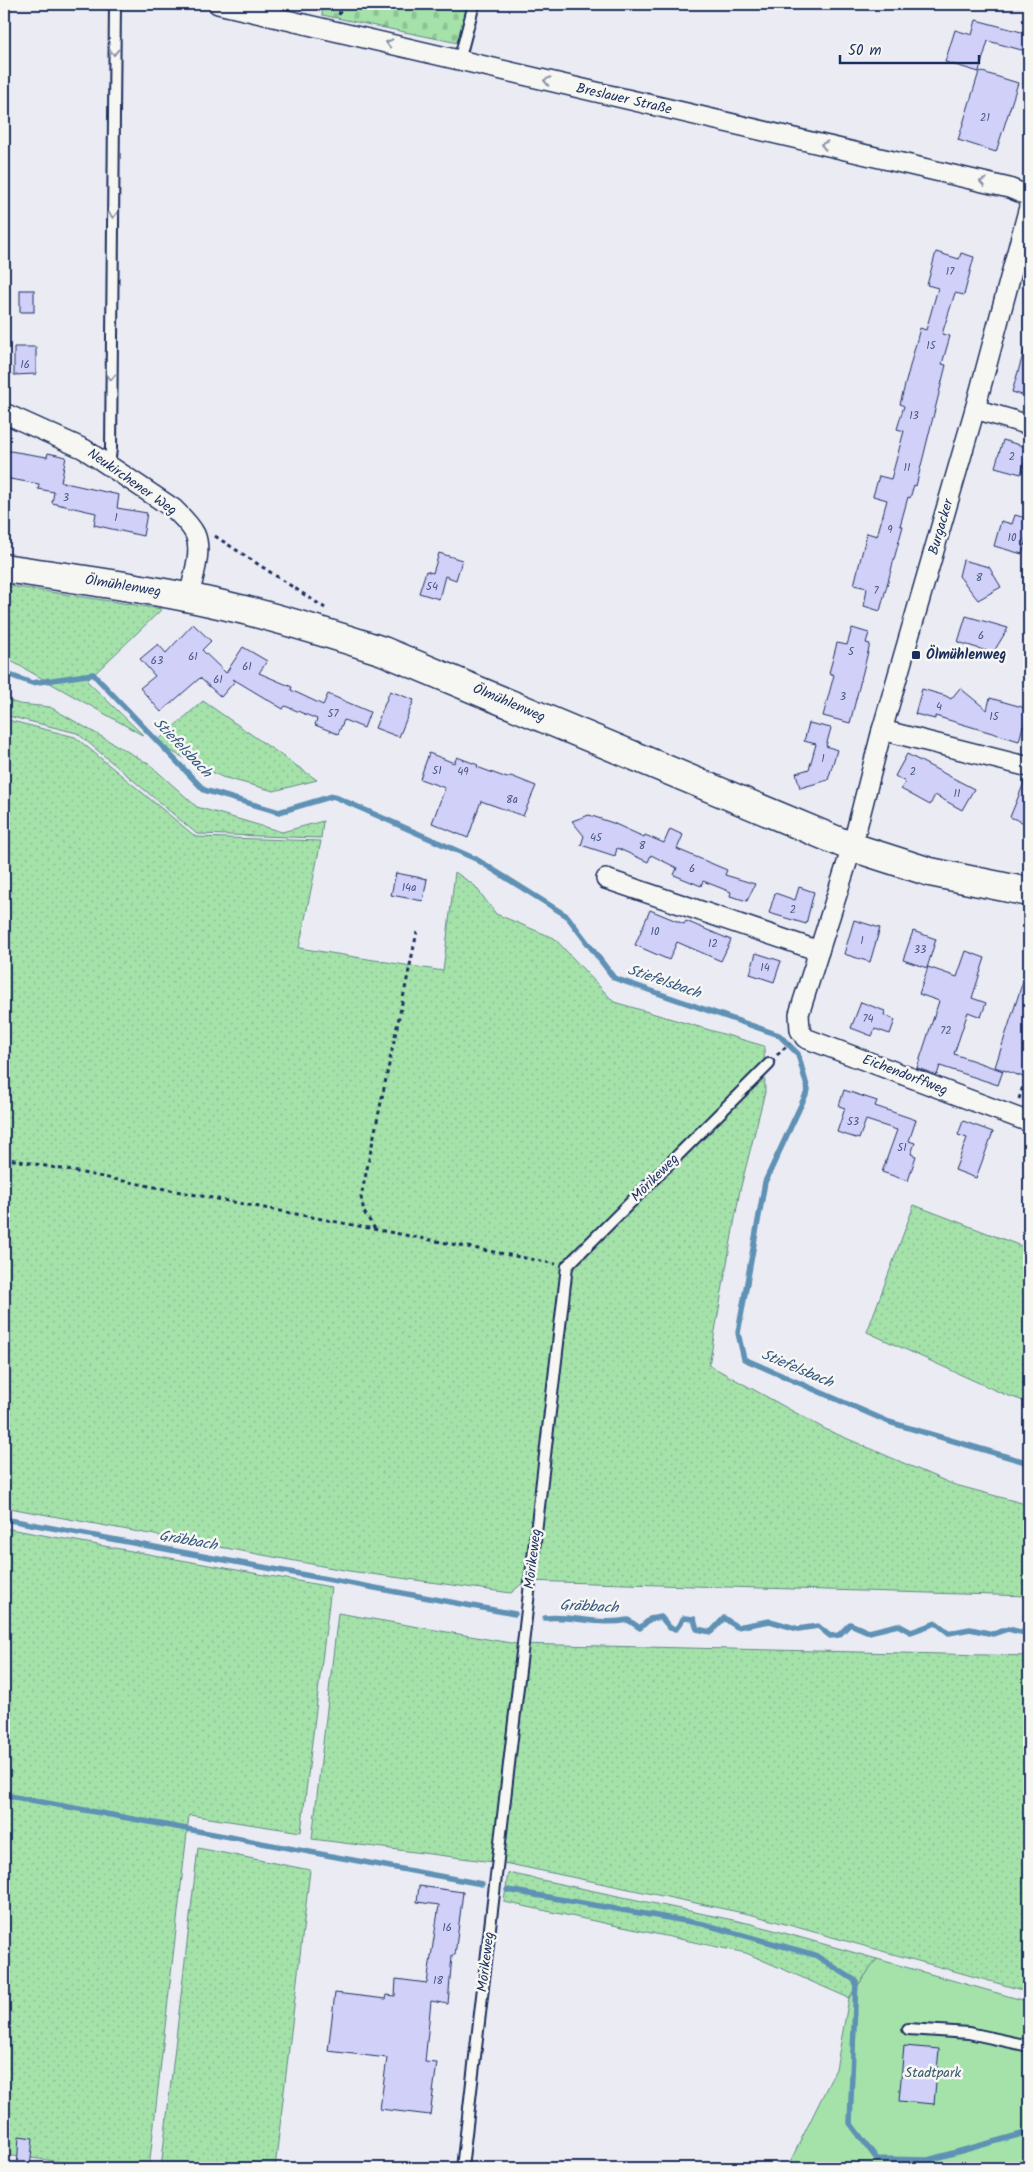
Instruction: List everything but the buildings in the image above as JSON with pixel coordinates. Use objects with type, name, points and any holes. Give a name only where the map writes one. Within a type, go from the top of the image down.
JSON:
[{"type":"main road","name":"Ölmühlenweg","points":[[4,568],[136,587],[243,610],[327,633],[383,651],[852,847],[930,872],[1029,892]]},
{"type":"street","name":"Breslauer Straße","points":[[218,4],[1009,188],[1029,196]]},
{"type":"street","name":"Burgacker","points":[[852,847],[882,730],[975,409],[1029,207]]},
{"type":"street","points":[[975,409],[1029,425]]},
{"type":"street","name":"Neukirchener Weg","points":[[4,413],[84,449],[106,462],[174,509],[186,521],[196,536]]},
{"type":"street","points":[[189,598],[196,560],[196,536]]},
{"type":"street","points":[[882,730],[1029,767]]},
{"type":"street","points":[[796,1035],[800,1014],[852,847]]},
{"type":"street","points":[[606,879],[819,951]]},
{"type":"street","name":"Eichendorffweg","points":[[796,1035],[1021,1119]]},
{"type":"lane","points":[[106,462],[110,457],[111,449],[114,4]]},
{"type":"lane","points":[[459,61],[474,4]]},
{"type":"lane","name":"Mörikeweg","points":[[462,2168],[567,1266],[769,1064]]},
{"type":"lane","points":[[908,2029],[970,2033],[1029,2046]]},
{"type":"path","points":[[196,536],[207,534],[222,539],[330,611],[327,633]]},
{"type":"path","points":[[376,1229],[364,1212],[361,1197],[417,932]]},
{"type":"path","points":[[769,1064],[796,1035]]},
{"type":"path","points":[[1021,1119],[1029,1067]]},
{"type":"path","points":[[4,1158],[567,1266]]},
{"type":"path","points":[[892,2168],[914,2165],[954,2164],[980,2168]]},
{"type":"path","points":[[1011,2168],[1021,2164],[1029,2165]]},
{"type":"green space","points":[[323,4],[468,4],[458,43],[322,15]]},
{"type":"green space","points":[[4,585],[162,609],[87,681],[144,736],[4,657]]},
{"type":"green space","points":[[4,699],[19,704],[50,707],[149,764],[197,807],[282,832],[323,821],[321,838],[197,834],[77,733],[4,715]]},
{"type":"green space","points":[[203,701],[317,780],[274,791],[222,777],[155,743]]},
{"type":"green space","points":[[4,719],[75,737],[196,837],[321,841],[299,948],[443,971],[455,872],[475,886],[496,914],[554,938],[614,1002],[764,1046],[765,1092],[740,1190],[709,1365],[825,1429],[952,1484],[1029,1505],[1029,1596],[525,1581],[511,1593],[349,1571],[4,1507]]},
{"type":"green space","points":[[914,1205],[1029,1249],[1029,1403],[1001,1393],[867,1332]]},
{"type":"green space","points":[[4,1528],[331,1587],[301,1832],[189,1815],[149,2168],[116,2168],[4,2155]]},
{"type":"green space","points":[[338,1613],[516,1644],[1029,1656],[1029,1992],[753,1915],[509,1864],[312,1839]]},
{"type":"green space","points":[[198,1848],[310,1870],[275,2168],[161,2168]]},
{"type":"green space","points":[[508,1873],[752,1924],[877,1959],[849,1998],[746,1953],[504,1902]]},
{"type":"green space","name":"Stadtpark","points":[[877,1959],[1029,2002],[1029,2168],[787,2168],[836,2069],[849,1998]]},
{"type":"waterway","name":"Stiefelsbach","points":[[4,673],[32,683],[93,674],[204,790],[279,812],[333,796],[476,859],[567,916],[614,978],[779,1035],[798,1054],[808,1090],[765,1182],[738,1333],[744,1359],[889,1422],[1029,1463]]},
{"type":"waterway","name":"Gräbbach","points":[[4,1519],[515,1614]]},
{"type":"waterway","name":"Gräbbach","points":[[545,1618],[555,1617],[607,1622],[628,1620],[640,1628],[650,1619],[661,1617],[670,1628],[676,1629],[684,1618],[694,1619],[697,1629],[711,1632],[724,1618],[737,1627],[770,1621],[798,1629],[818,1626],[830,1636],[839,1635],[850,1624],[869,1632],[898,1625],[911,1632],[936,1623],[949,1633],[970,1629],[993,1634],[1008,1629],[1029,1634]]},
{"type":"waterway","points":[[4,1795],[482,1884]]},
{"type":"waterway","points":[[507,1890],[703,1924],[815,1955],[856,1981],[850,2123],[877,2159],[928,2160],[1029,2132]]},
{"type":"place","name":"Ölmühlenweg","points":[[916,655]]}]
